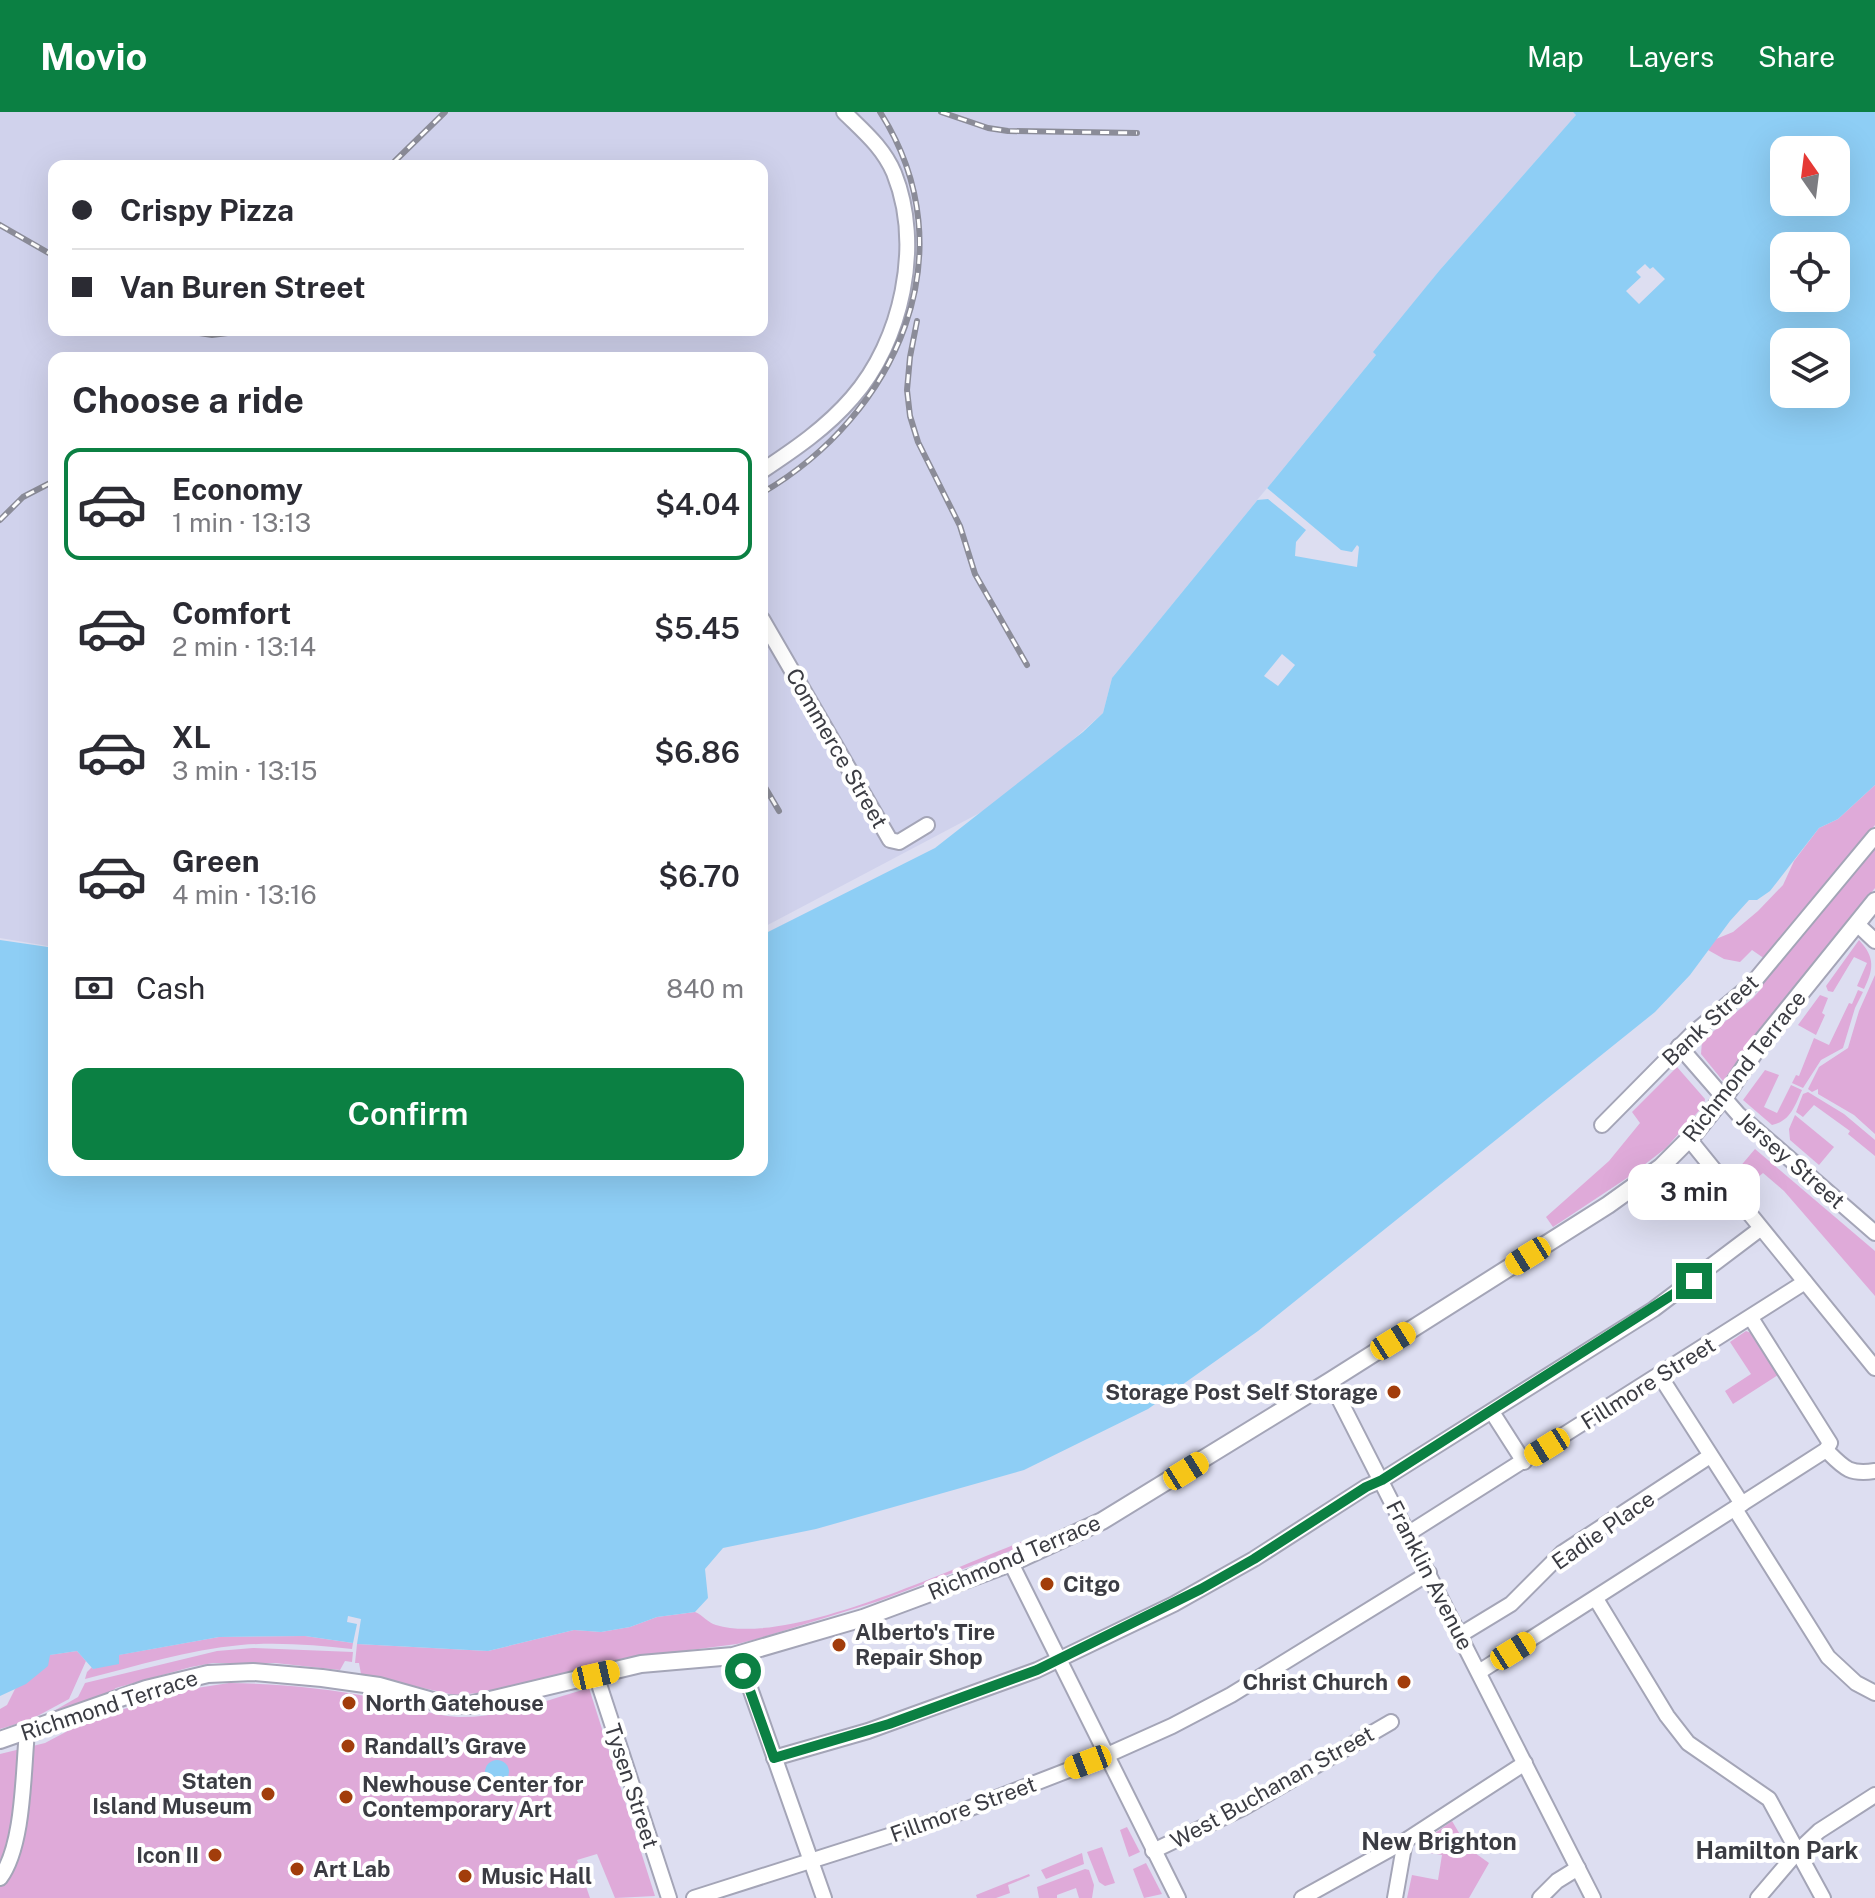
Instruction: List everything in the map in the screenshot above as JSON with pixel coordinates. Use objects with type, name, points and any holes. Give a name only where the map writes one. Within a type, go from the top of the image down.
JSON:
[{"type":"main road","name":"Richmond Terrace","points":[[0,1740],[146,1689],[219,1672],[292,1675],[360,1683],[456,1705],[489,1702],[648,1663],[738,1654],[863,1618],[1011,1563],[1102,1521],[1330,1381],[1621,1196],[1661,1167],[1723,1099],[1762,1041],[1875,901]]},
{"type":"street","points":[[768,467],[833,420],[855,396],[882,353],[901,301],[906,257],[901,194],[882,152],[844,112]]},
{"type":"street","name":"Commerce Street","points":[[768,629],[890,840],[899,842],[927,825]]},
{"type":"street","name":"Bank Street","points":[[1602,1125],[1679,1046],[1752,984],[1875,836]]},
{"type":"street","points":[[1857,924],[1875,941]]},
{"type":"street","name":"Jersey Street","points":[[1679,1046],[1723,1099],[1875,1233]]},
{"type":"street","points":[[1689,1139],[1875,1368]]},
{"type":"street","points":[[774,1758],[932,1710],[1037,1670],[1174,1604],[1254,1559],[1654,1309],[1760,1229]]},
{"type":"street","name":"Fillmore Street","points":[[1409,1533],[1805,1282]]},
{"type":"street","points":[[1751,1318],[1843,1467],[1857,1474],[1875,1471]]},
{"type":"street","points":[[1660,1376],[1828,1657],[1856,1683],[1875,1693]]},
{"type":"street","name":"Franklin Avenue","points":[[1330,1381],[1593,1898]]},
{"type":"street","points":[[1492,1412],[1524,1462]]},
{"type":"street","points":[[1479,1672],[1828,1447]]},
{"type":"street","name":"Eadie Place","points":[[1460,1635],[1511,1604],[1562,1553],[1710,1456]]},
{"type":"street","points":[[1011,1563],[1178,1898]]},
{"type":"street","name":"Fillmore Street","points":[[694,1898],[942,1819],[1105,1756],[1231,1695],[1429,1573]]},
{"type":"street","points":[[1596,1599],[1667,1716],[1688,1743],[1769,1799],[1823,1898]]},
{"type":"street","points":[[738,1654],[824,1898]]},
{"type":"street","name":"Tysen Street","points":[[596,1675],[669,1898]]},
{"type":"street","name":"West Buchanan Street","points":[[1153,1851],[1269,1794],[1391,1722]]},
{"type":"street","points":[[0,1878],[9,1864],[16,1836],[27,1732]]},
{"type":"street","points":[[1302,1898],[1405,1841],[1525,1763]]},
{"type":"street","points":[[1758,1898],[1799,1850],[1831,1821],[1875,1795]]},
{"type":"street","points":[[1395,1898],[1405,1841]]},
{"type":"street","points":[[1540,1898],[1557,1881],[1578,1868]]},
{"type":"shaded area","points":[[0,112],[1573,112],[1576,115],[1439,271],[1374,353],[1376,355],[1112,678],[1103,713],[1008,798],[768,925],[768,352],[48,352],[48,946],[0,938]]},
{"type":"shaded area","points":[[1875,785],[1875,825],[1765,959],[1752,950],[1740,962],[1724,959],[1708,950],[1716,939],[1733,932],[1758,911],[1783,885],[1794,861],[1819,828],[1838,819]]},
{"type":"shaded area","points":[[1875,843],[1875,888],[1774,1011],[1723,1081],[1701,1054],[1702,1041],[1760,990],[1758,987]]},
{"type":"shaded area","points":[[1859,940],[1868,952],[1871,963],[1864,989],[1857,986],[1867,963],[1854,957],[1833,992],[1828,991],[1826,986]]},
{"type":"shaded area","points":[[1875,975],[1875,1134],[1854,1115],[1818,1094],[1818,1089],[1812,1092],[1808,1089],[1819,1067],[1848,1048],[1859,1011]]},
{"type":"shaded area","points":[[1858,990],[1863,992],[1843,1048],[1821,1060],[1803,1088],[1792,1083],[1796,1075],[1799,1076],[1814,1038],[1829,1045]]},
{"type":"shaded area","points":[[1820,995],[1828,998],[1816,1035],[1798,1025]]},
{"type":"shaded area","points":[[1677,1067],[1705,1099],[1704,1105],[1666,1148],[1553,1227],[1546,1217],[1609,1161],[1640,1123],[1632,1112]]},
{"type":"shaded area","points":[[1765,1070],[1779,1075],[1764,1107],[1777,1113],[1791,1085],[1802,1090],[1788,1116],[1772,1125],[1743,1100]]},
{"type":"shaded area","points":[[1808,1092],[1844,1114],[1875,1140],[1875,1156],[1848,1134],[1850,1131],[1814,1105],[1803,1117],[1796,1112],[1803,1094]]},
{"type":"shaded area","points":[[1795,1115],[1834,1147],[1819,1165],[1790,1140],[1789,1129]]},
{"type":"shaded area","points":[[1755,1149],[1875,1251],[1875,1296],[1784,1191],[1763,1173],[1744,1189],[1733,1175]]},
{"type":"shaded area","points":[[1746,1331],[1751,1333],[1778,1375],[1733,1404],[1725,1391],[1751,1374],[1730,1342]]},
{"type":"shaded area","points":[[1021,1542],[1026,1545],[879,1601],[757,1639],[620,1659],[491,1692],[454,1695],[361,1674],[359,1663],[355,1663],[357,1644],[488,1651],[574,1630],[601,1632],[630,1627],[657,1617],[695,1612],[716,1625],[747,1629],[784,1625],[868,1602]]},
{"type":"shaded area","points":[[305,1636],[353,1643],[352,1649],[297,1644],[221,1647],[85,1679],[92,1667],[118,1655],[219,1637]]},
{"type":"shaded area","points":[[253,1648],[353,1652],[352,1662],[345,1661],[340,1670],[275,1663],[213,1663],[191,1667],[116,1688],[106,1696],[38,1720],[78,1697],[85,1683],[217,1651]]},
{"type":"shaded area","points":[[77,1651],[86,1661],[69,1699],[30,1720],[0,1729],[0,1709],[7,1705],[15,1689],[33,1677],[49,1655]]},
{"type":"shaded area","points":[[229,1683],[339,1692],[458,1717],[508,1711],[589,1688],[655,1896],[615,1898],[597,1854],[577,1860],[590,1898],[0,1898],[0,1754],[45,1743],[79,1725],[144,1702],[184,1690]]},
{"type":"shaded area","points":[[1452,1821],[1468,1848],[1489,1863],[1469,1898],[1407,1898],[1412,1875],[1438,1880],[1442,1855],[1419,1851],[1428,1838]]},
{"type":"shaded area","points":[[1127,1827],[1140,1852],[1129,1857],[1120,1830]]},
{"type":"shaded area","points":[[1102,1847],[1115,1883],[1105,1886],[1099,1882],[1087,1852]]},
{"type":"shaded area","points":[[1082,1853],[1084,1864],[1046,1879],[1041,1870]]},
{"type":"shaded area","points":[[1146,1863],[1162,1894],[1144,1898],[1133,1869]]},
{"type":"shaded area","points":[[1089,1870],[1094,1885],[1092,1898],[1079,1898],[1076,1888],[1057,1895],[1057,1898],[1039,1898],[1037,1887]]},
{"type":"shaded area","points":[[1029,1874],[1008,1885],[1010,1893],[996,1898],[977,1898],[976,1895]]},
{"type":"water","points":[[1573,112],[1875,112],[1875,785],[1838,819],[1819,828],[1770,891],[1757,900],[1749,900],[1690,975],[1655,1012],[1258,1331],[1148,1409],[1024,1470],[816,1529],[723,1548],[705,1569],[708,1598],[695,1612],[657,1617],[630,1627],[601,1632],[574,1630],[488,1651],[357,1644],[361,1619],[348,1616],[347,1622],[357,1624],[353,1643],[305,1636],[219,1637],[119,1655],[119,1664],[93,1669],[77,1651],[50,1655],[48,1666],[26,1684],[0,1696],[0,940],[48,947],[48,1176],[768,1176],[768,932],[935,848],[1103,713],[1112,678],[1376,355],[1373,352],[1439,271],[1576,115]]},
{"type":"water","points":[[497,1760],[505,1764],[509,1772],[505,1780],[497,1784],[489,1780],[485,1772],[489,1764]]},
{"type":"pier","points":[[1645,264],[1665,279],[1639,304],[1626,291],[1641,277],[1636,272]]},
{"type":"pier","points":[[1267,488],[1341,550],[1352,552],[1357,545],[1357,567],[1295,556],[1296,542],[1306,530],[1268,499],[1257,500]]},
{"type":"pier","points":[[1282,654],[1295,665],[1278,686],[1264,676]]},
{"type":"railway","points":[[396,160],[445,112]]},
{"type":"railway","points":[[768,489],[809,460],[850,420],[882,375],[905,326],[918,274],[918,220],[906,166],[880,112]]},
{"type":"railway","points":[[941,112],[988,128],[1008,131],[1137,133]]},
{"type":"railway","points":[[0,225],[48,253]]},
{"type":"railway","points":[[917,321],[907,390],[910,416],[918,442],[960,526],[975,574],[1027,665]]},
{"type":"railway","points":[[0,520],[23,497],[48,484]]},
{"type":"railway","points":[[768,792],[779,811]]},
{"type":"place","name":"Storage Post Self Storage","points":[[1394,1392]]},
{"type":"place","name":"Citgo","points":[[1047,1584]]},
{"type":"place","name":"Alberto's Tire Repair Shop","points":[[839,1645]]},
{"type":"place","name":"Christ Church","points":[[1404,1682]]},
{"type":"place","name":"North Gatehouse","points":[[349,1703]]},
{"type":"place","name":"Randall’s Grave","points":[[348,1746]]},
{"type":"place","name":"Staten Island Museum","points":[[268,1794]]},
{"type":"place","name":"Newhouse Center for Contemporary Art","points":[[346,1797]]},
{"type":"place","name":"Icon II","points":[[215,1855]]},
{"type":"place","name":"Art Lab","points":[[297,1869]]},
{"type":"place","name":"Music Hall","points":[[465,1876]]},
{"type":"district","name":"New Brighton","points":[[1439,1842]]},
{"type":"district","name":"Hamilton Park","points":[[1777,1851]]},
{"type":"route","points":[[743,1671],[774,1758],[889,1724],[1037,1670],[1174,1604],[1254,1559],[1366,1487],[1492,1412],[1694,1281]]}]
